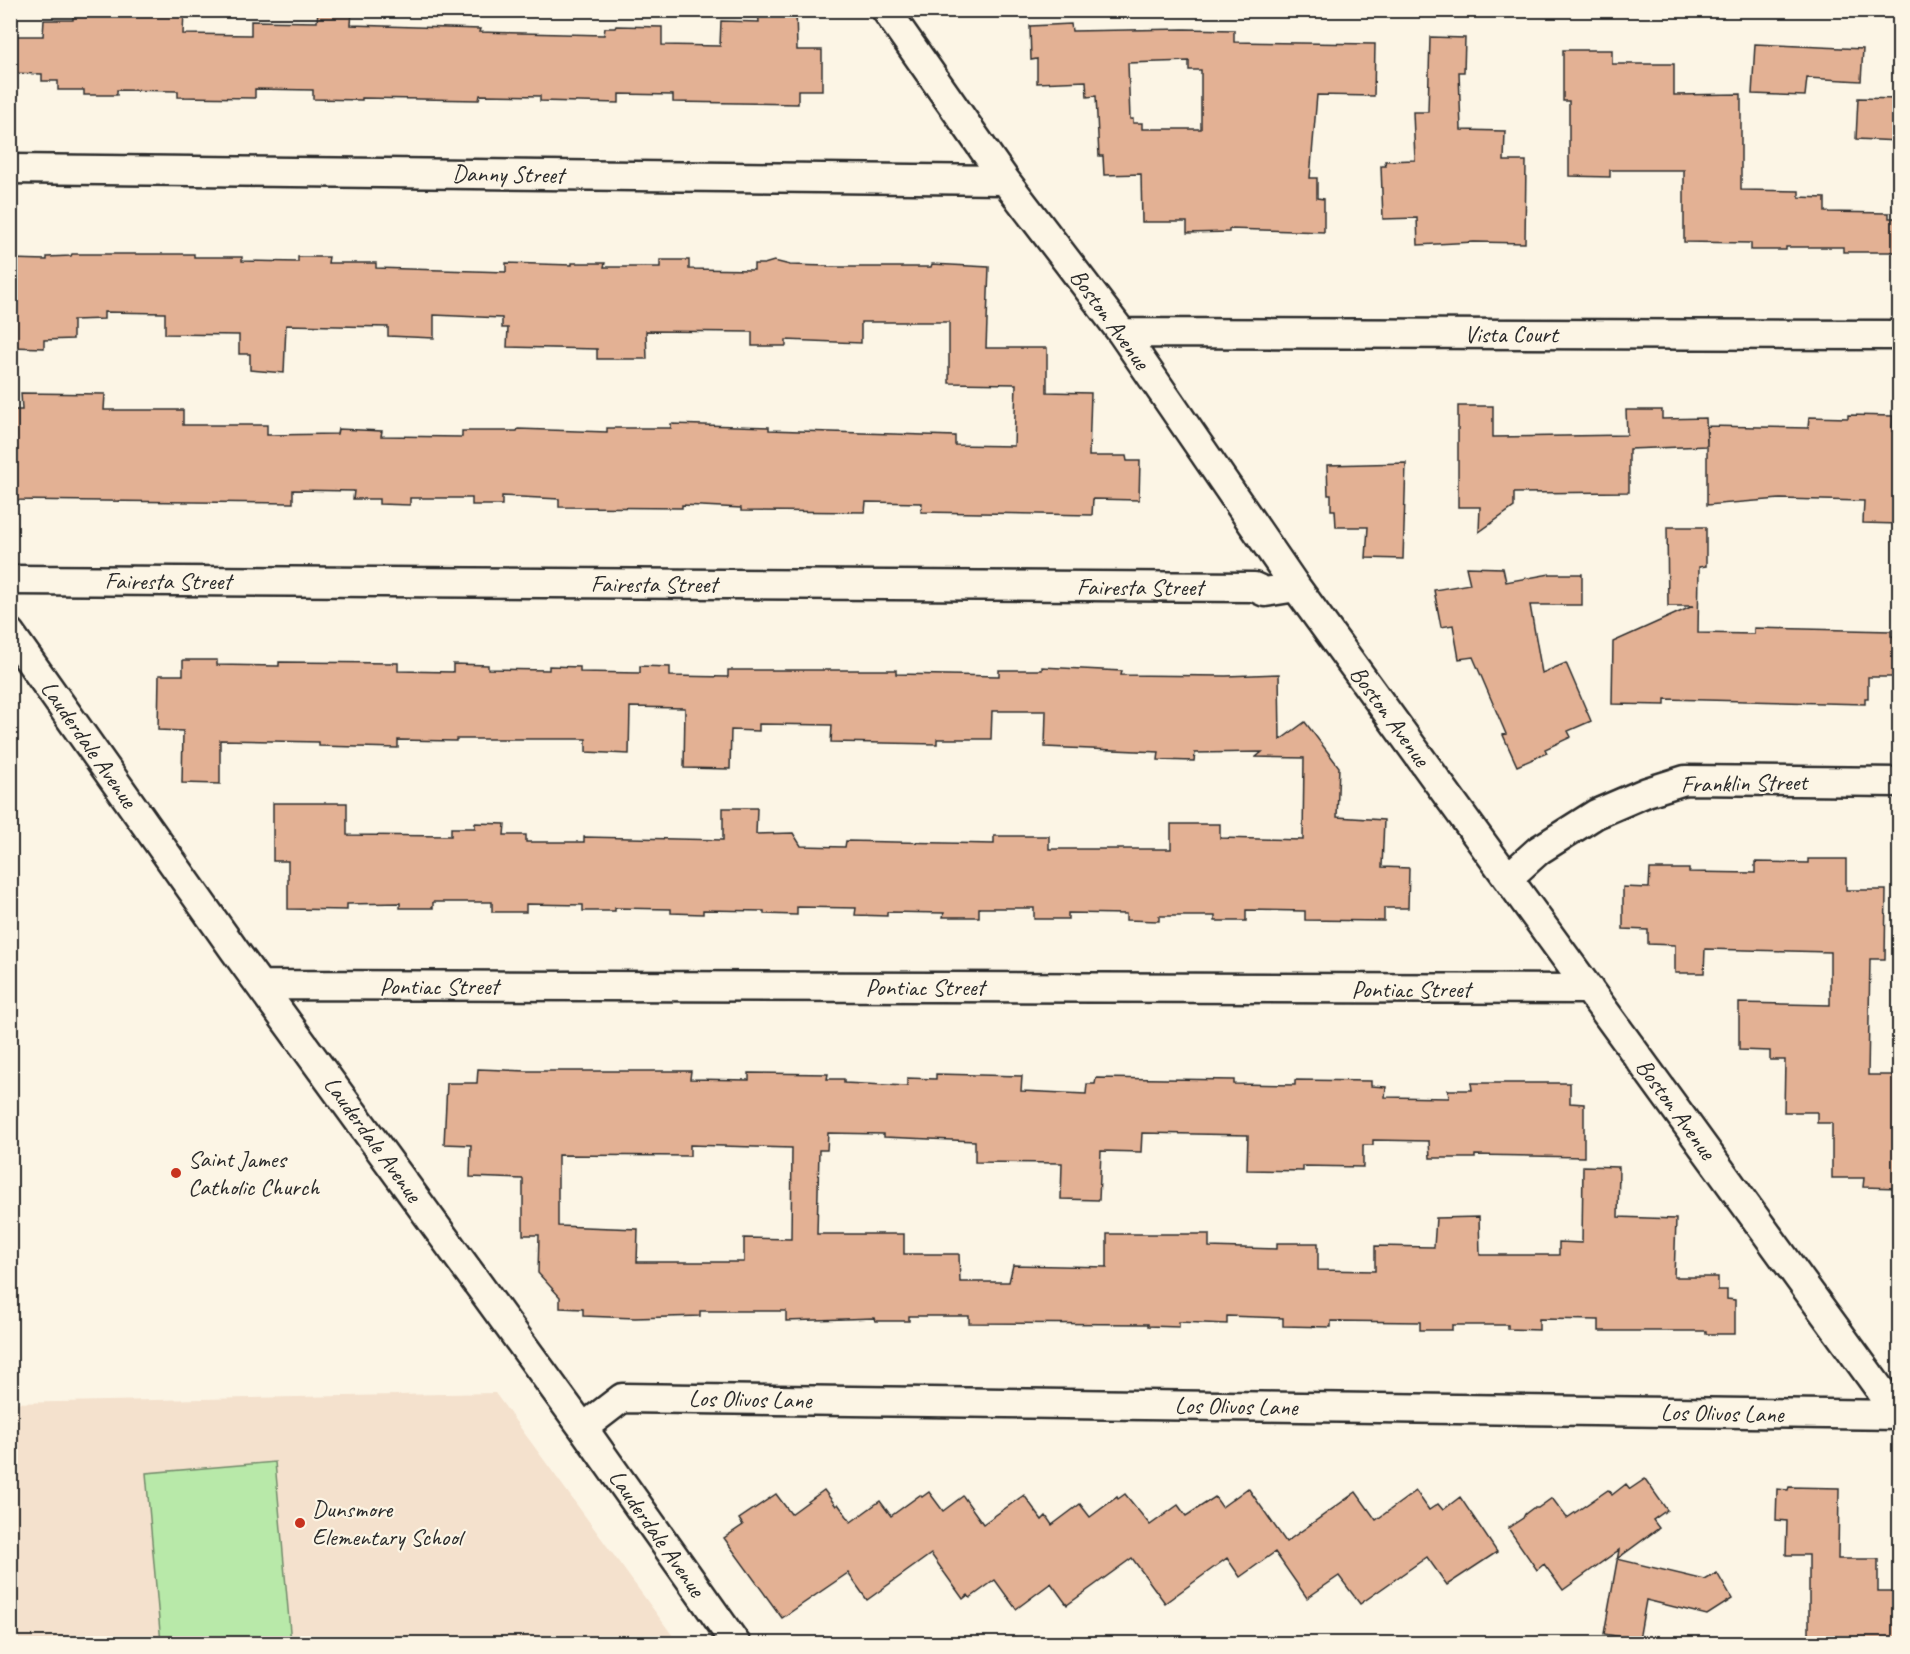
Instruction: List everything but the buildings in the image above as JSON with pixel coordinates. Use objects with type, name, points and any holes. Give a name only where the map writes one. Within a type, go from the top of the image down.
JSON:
[{"type":"street","name":"Boston Avenue","points":[[886,10],[1005,180],[1122,333],[1296,587],[1899,1416]]},
{"type":"street","name":"Danny Street","points":[[10,169],[1005,180]]},
{"type":"street","name":"Vista Court","points":[[1122,333],[1899,334]]},
{"type":"street","name":"Fairesta Street","points":[[10,580],[1254,587],[1265,592],[1296,587]]},
{"type":"street","name":"Lauderdale Avenue","points":[[10,633],[261,985],[584,1428],[736,1644]]},
{"type":"street","name":"Franklin Street","points":[[1508,878],[1539,849],[1596,814],[1647,792],[1685,780],[1899,782]]},
{"type":"street","name":"Pontiac Street","points":[[261,985],[1588,989]]},
{"type":"street","name":"Los Olivos Lane","points":[[584,1428],[622,1398],[1899,1416]]},
{"type":"shaded area","name":"Dunsmore Elementary School","points":[[495,1393],[678,1643],[11,1643],[10,1403]]},
{"type":"green space","points":[[275,1462],[291,1643],[161,1643],[146,1473]]},
{"type":"place","name":"Saint James Catholic Church","points":[[176,1173]]},
{"type":"place","name":"Dunsmore Elementary School","points":[[300,1523]]}]
